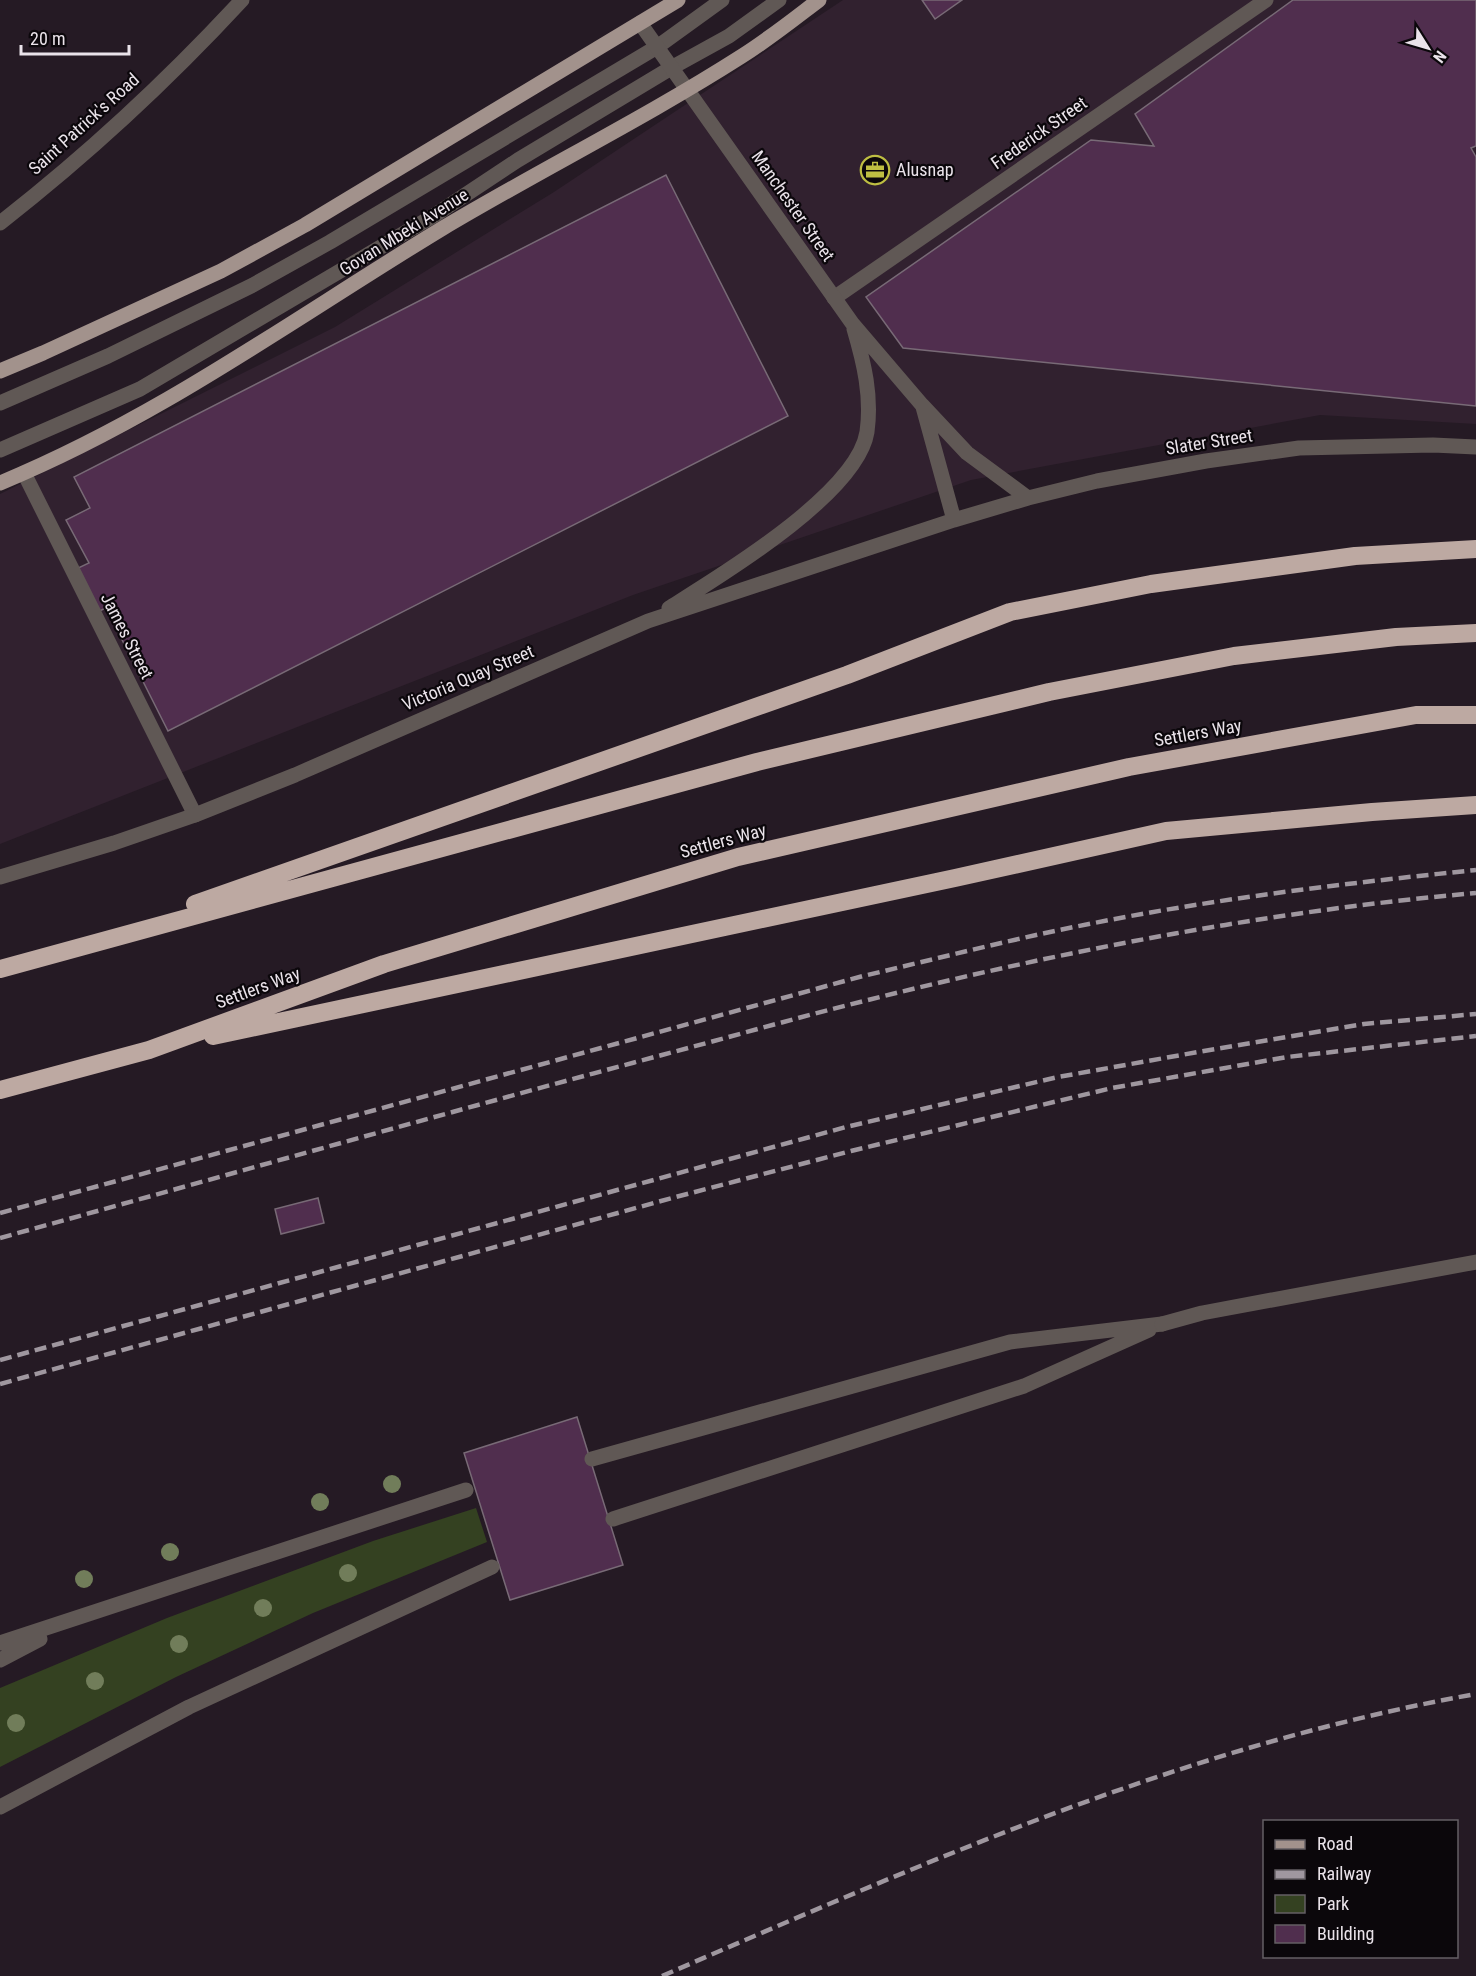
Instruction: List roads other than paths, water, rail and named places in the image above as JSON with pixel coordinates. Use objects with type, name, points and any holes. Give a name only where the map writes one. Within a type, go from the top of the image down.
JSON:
[{"type":"highway","points":[[44,957],[847,675],[1010,612],[1151,584],[1344,557],[1476,549]]},
{"type":"highway","points":[[0,969],[757,762],[1049,692],[1234,656],[1396,637],[1476,633]]},
{"type":"highway","name":"Settlers Way","points":[[0,1090],[149,1050],[384,964],[738,857],[1141,765],[1416,715],[1476,715]]},
{"type":"highway","points":[[149,1050],[1167,831],[1476,805]]},
{"type":"main road","points":[[0,371],[221,271],[315,219],[678,0]]},
{"type":"main road","name":"Govan Mbeki Avenue","points":[[0,483],[83,446],[272,338],[443,229],[744,55],[819,0]]},
{"type":"street","name":"Saint Patrick's Road","points":[[0,223],[115,126],[242,0]]},
{"type":"street","points":[[0,403],[108,356],[253,285],[330,242],[657,47],[722,0]]},
{"type":"street","points":[[0,450],[140,389],[435,215],[518,160],[729,36],[779,0]]},
{"type":"street","name":"Frederick Street","points":[[834,298],[1266,0]]},
{"type":"street","name":"Manchester Street","points":[[640,24],[852,323],[922,405],[967,453],[1028,498]]},
{"type":"street","points":[[648,621],[733,568],[791,525],[826,495],[853,464],[867,434],[869,391],[852,323]]},
{"type":"street","name":"Manchester Street","points":[[922,405],[954,520]]},
{"type":"street","name":"Slater Street","points":[[954,520],[1028,498],[1097,482],[1195,463],[1299,448],[1433,445],[1476,447]]},
{"type":"street","name":"James Street","points":[[24,473],[195,815]]},
{"type":"street","name":"Victoria Quay Street","points":[[0,877],[114,843],[195,815],[295,775],[648,621],[954,520]]},
{"type":"street","points":[[592,1459],[1010,1342],[1162,1324],[1202,1313],[1476,1262]]},
{"type":"street","points":[[613,1519],[1024,1386],[1162,1324]]},
{"type":"street","points":[[0,1643],[466,1490]]},
{"type":"street","points":[[0,1807],[189,1707],[492,1567]]},
{"type":"street","points":[[0,1660],[27,1645],[111,1607]]},
{"type":"railway","points":[[0,1213],[863,976],[1007,942],[1141,914],[1236,899],[1476,870]]},
{"type":"railway","points":[[0,1238],[579,1077],[816,1013],[943,982],[1170,934],[1322,910],[1476,893]]},
{"type":"railway","points":[[0,1360],[846,1127],[1058,1077],[1364,1024],[1476,1014]]},
{"type":"railway","points":[[0,1384],[672,1198],[851,1151],[1112,1088],[1287,1057],[1476,1036]]},
{"type":"railway","points":[[662,1976],[961,1850],[1162,1775],[1265,1743],[1369,1716],[1476,1694]]},
{"type":"place","name":"Alusnap","points":[[875,170]]}]
